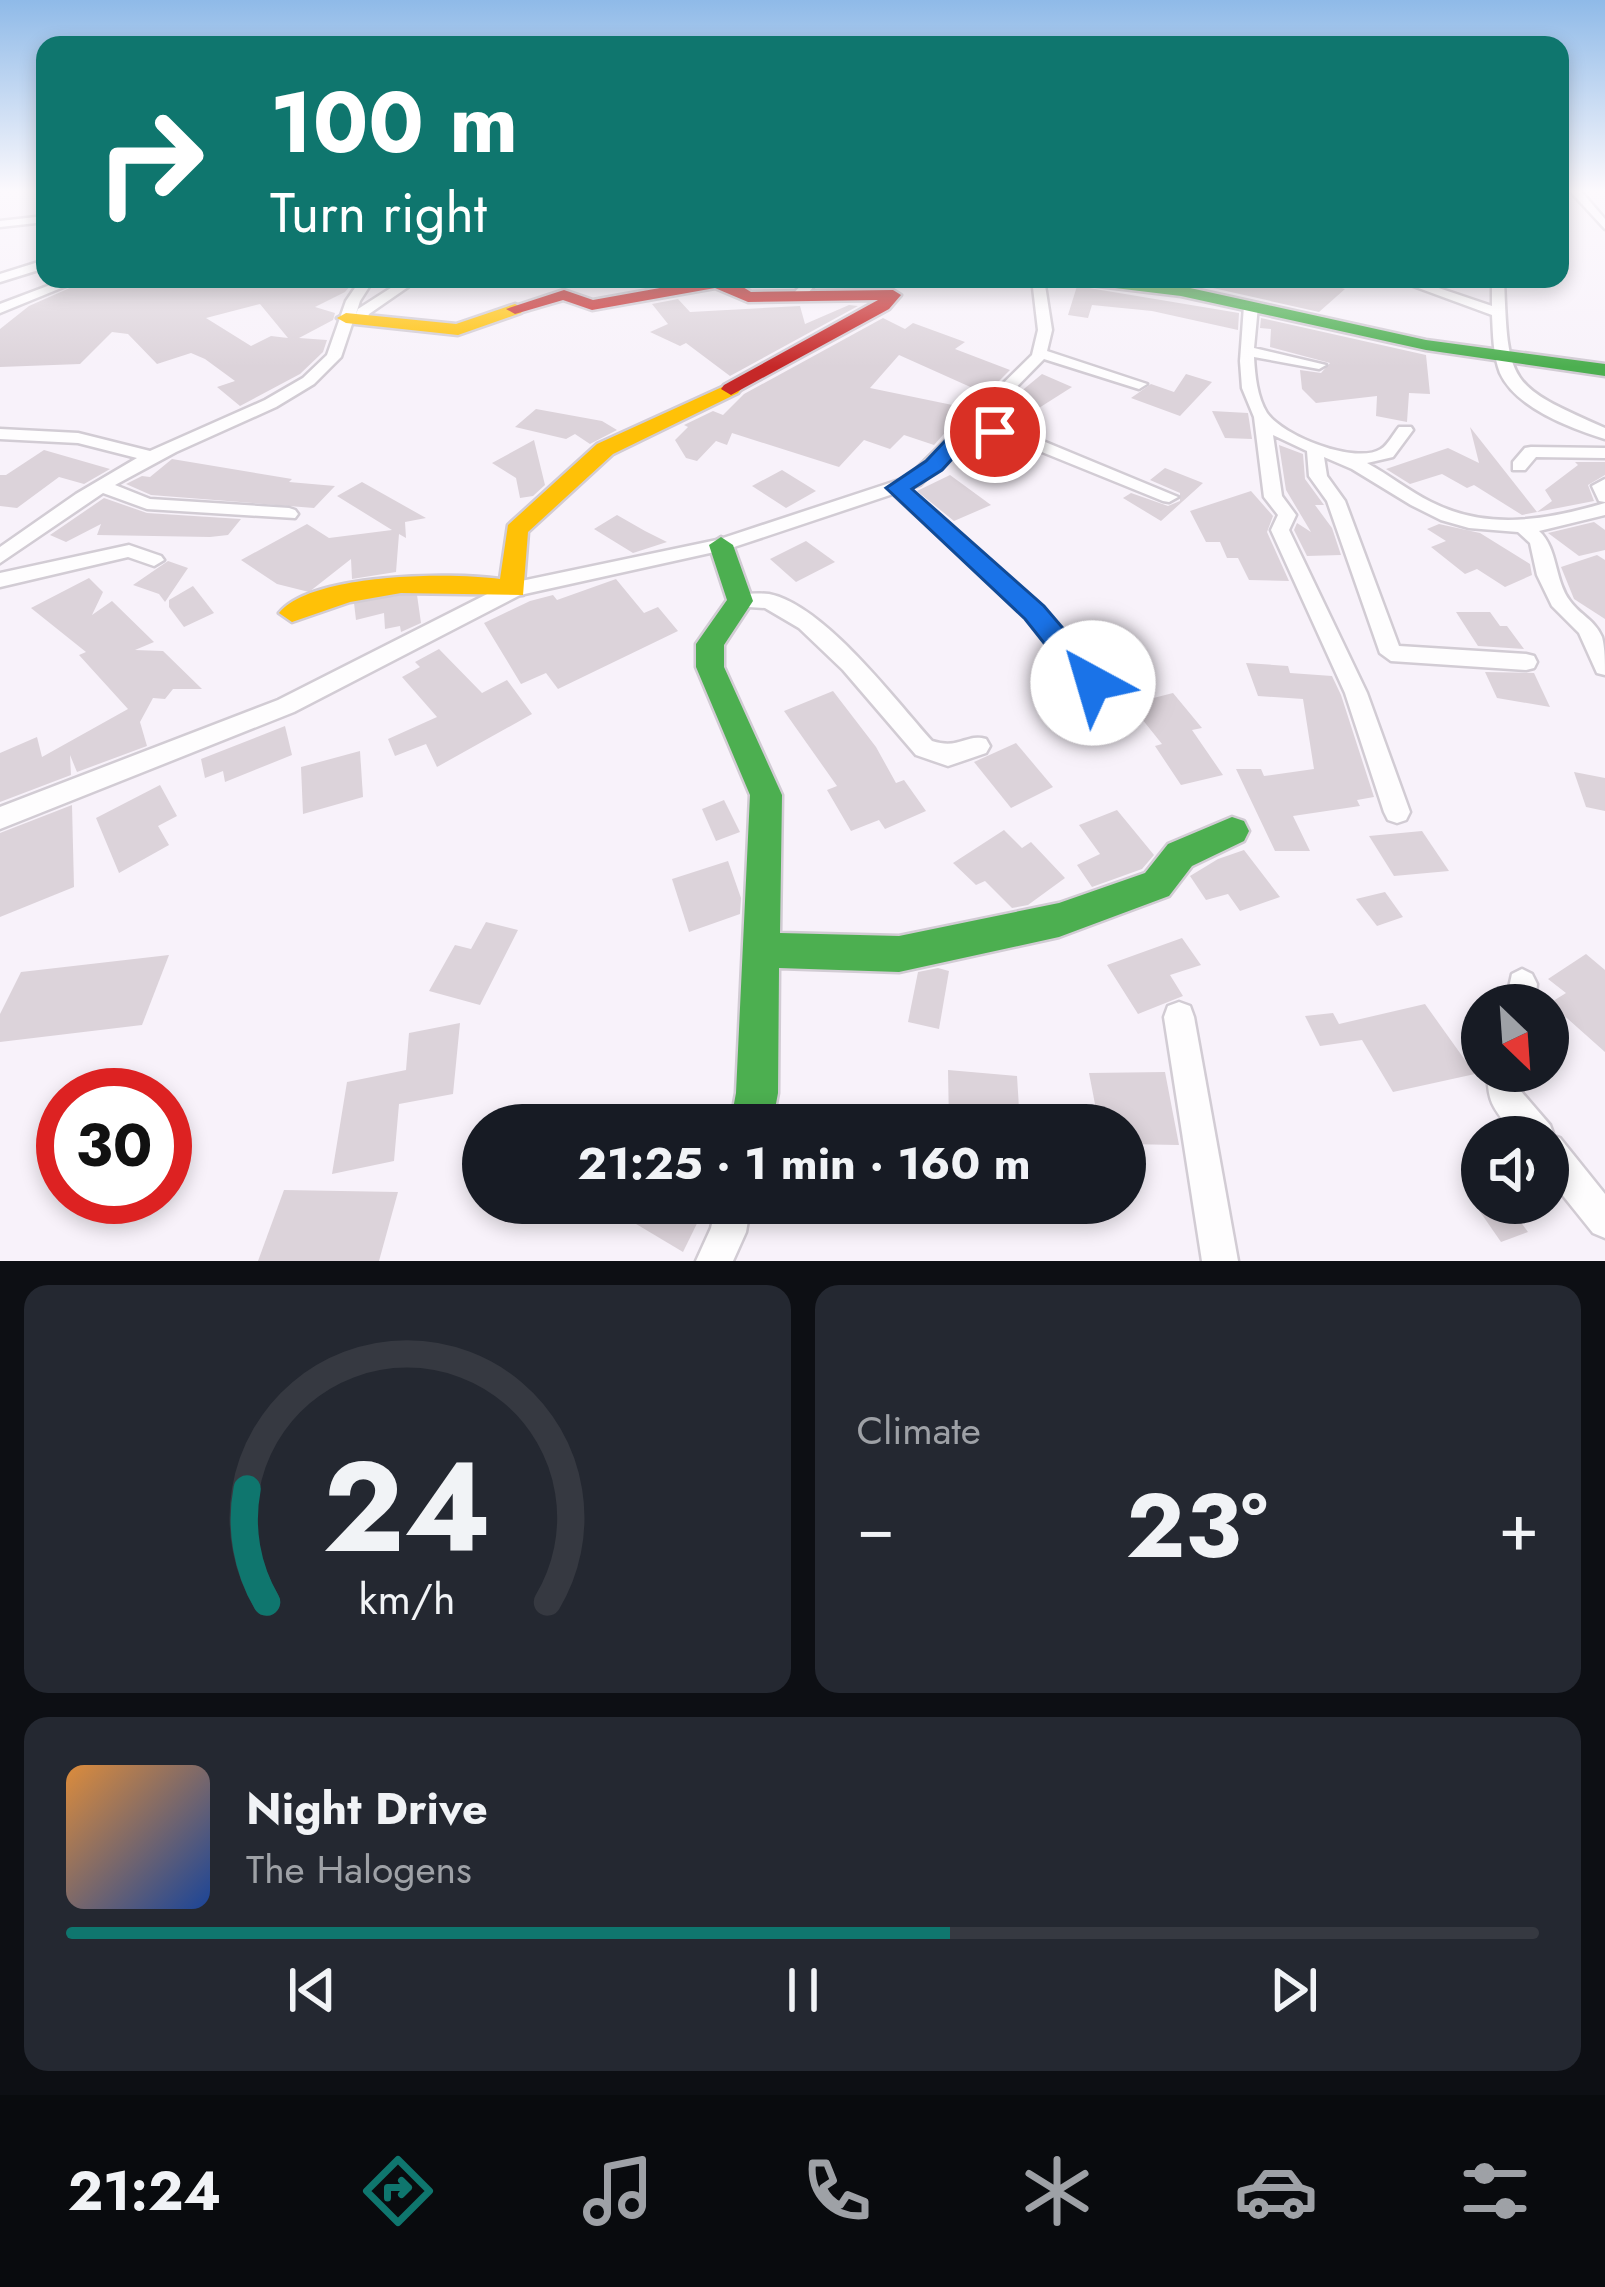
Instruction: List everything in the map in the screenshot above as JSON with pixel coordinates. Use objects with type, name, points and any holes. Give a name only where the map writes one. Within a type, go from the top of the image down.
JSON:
[{"type":"street","points":[[0,278],[36,267]]},
{"type":"street","points":[[0,309],[54,288]]},
{"type":"street","points":[[0,557],[101,485],[301,384],[326,366],[354,318],[354,293],[359,288]]},
{"type":"street","points":[[354,318],[400,288]]},
{"type":"street","points":[[354,318],[458,330],[546,298],[564,295],[592,305],[687,288]]},
{"type":"street","points":[[514,589],[511,566],[516,530],[605,449],[650,424],[716,398],[893,295],[806,288],[748,296],[734,288]]},
{"type":"street","points":[[0,818],[286,706],[514,589],[721,544],[897,488],[934,465],[1040,353],[1045,330],[1039,288]]},
{"type":"street","points":[[1156,288],[1426,345],[1605,370]]},
{"type":"street","points":[[1426,288],[1499,313]]},
{"type":"street","points":[[1498,288],[1499,354],[1514,387],[1531,403],[1605,434]]},
{"type":"street","points":[[1251,306],[1246,350],[1251,392],[1262,418],[1273,497],[1287,515],[1280,530],[1356,693],[1397,812]]},
{"type":"street","points":[[1246,350],[1319,365]]},
{"type":"street","points":[[1040,353],[1139,384]]},
{"type":"street","points":[[1262,418],[1315,448],[1351,461],[1429,508],[1484,527],[1521,525],[1605,508]]},
{"type":"street","points":[[971,426],[1020,437],[1169,497]]},
{"type":"street","points":[[1351,461],[1388,453],[1405,430]]},
{"type":"street","points":[[0,434],[68,436],[123,445],[152,458]]},
{"type":"street","points":[[1315,448],[1318,476],[1336,501],[1391,653],[1526,662]]},
{"type":"street","points":[[1519,466],[1531,452],[1605,453]]},
{"type":"street","points":[[1605,484],[1601,486],[1605,497]]},
{"type":"street","points":[[101,485],[147,504],[290,514]]},
{"type":"street","points":[[897,488],[1034,612],[1122,718]]},
{"type":"street","points":[[1521,525],[1539,542],[1547,575],[1562,605],[1588,628],[1605,667]]},
{"type":"street","points":[[721,544],[740,601]]},
{"type":"street","points":[[0,580],[128,551],[154,560]]},
{"type":"street","points":[[292,614],[355,586],[386,579],[448,579],[514,589]]},
{"type":"street","points":[[740,601],[769,601],[821,635],[924,748],[947,756],[977,746]]},
{"type":"street","points":[[740,601],[716,631],[710,667],[766,795],[756,1104]]},
{"type":"street","points":[[763,950],[899,954],[1059,920],[1156,885],[1180,855],[1232,830]]},
{"type":"street","points":[[1179,1017],[1220,1261]]},
{"type":"street","points":[[1503,1092],[1521,1116]]},
{"type":"street","points":[[1569,1176],[1605,1221]]},
{"type":"street","points":[[714,1261],[730,1224]]},
{"type":"building","points":[[70,288],[348,288],[315,307],[335,313],[333,320],[299,338],[327,340],[323,352],[300,374],[240,406],[217,387],[235,381],[205,359],[191,353],[157,364],[128,334],[112,332],[80,364],[0,367],[0,329],[29,306]],"holes":[[[260,304],[288,338],[271,336],[251,346],[206,318]]]},
{"type":"building","points":[[1076,288],[1239,313],[1238,330],[1152,311],[1092,305],[1088,318],[1068,315]]},
{"type":"building","points":[[1213,288],[1345,289],[1319,312]]},
{"type":"building","points":[[678,299],[690,312],[800,306],[805,324],[849,305],[858,306],[730,376],[686,343],[680,346],[650,332],[668,324],[652,304]]},
{"type":"building","points":[[883,318],[905,329],[913,323],[965,342],[955,349],[1010,370],[986,394],[899,355],[870,388],[967,408],[934,445],[904,435],[890,449],[864,440],[839,467],[732,433],[727,445],[716,441],[697,461],[686,458],[675,440],[688,427],[684,425],[713,411],[723,415],[744,394]]},
{"type":"building","points":[[1261,318],[1426,355],[1430,394],[1409,393],[1407,422],[1376,416],[1377,396],[1316,403],[1302,389],[1300,370],[1321,373],[1330,363],[1270,347],[1271,329],[1260,328]]},
{"type":"building","points":[[1042,374],[1072,387],[1031,413],[1007,403]]},
{"type":"building","points":[[1186,374],[1212,382],[1180,416],[1131,398],[1151,384],[1174,392]]},
{"type":"building","points":[[536,409],[602,421],[617,430],[590,444],[575,434],[566,439],[515,427]]},
{"type":"building","points":[[1212,411],[1248,413],[1252,439],[1225,438]]},
{"type":"building","points":[[1470,427],[1537,512],[1552,501],[1545,490],[1578,465],[1575,462],[1605,462],[1605,475],[1588,485],[1594,501],[1522,515],[1474,485],[1467,488],[1442,474],[1410,484],[1386,469],[1448,448],[1479,463]]},
{"type":"building","points":[[534,440],[545,485],[533,496],[520,498],[516,478],[492,463]]},
{"type":"building","points":[[1279,445],[1303,454],[1305,479],[1324,505],[1315,505],[1332,528],[1341,555],[1307,556],[1294,530],[1297,523],[1311,532],[1286,490]]},
{"type":"building","points":[[44,450],[110,469],[84,484],[59,477],[17,508],[0,506],[0,475]]},
{"type":"building","points":[[172,459],[335,486],[314,508],[151,495],[126,484],[150,477]]},
{"type":"building","points":[[1165,468],[1203,483],[1161,521],[1123,498],[1131,493],[1168,506],[1180,501],[1180,493],[1150,480]]},
{"type":"building","points":[[782,470],[816,491],[786,508],[752,486]]},
{"type":"building","points":[[950,475],[991,505],[954,521],[917,491]]},
{"type":"building","points":[[362,482],[426,518],[405,522],[406,538],[399,534],[396,572],[352,579],[351,559],[309,592],[277,584],[241,560],[307,524],[329,538],[392,530],[337,496]]},
{"type":"building","points":[[1251,491],[1273,516],[1267,532],[1289,581],[1249,580],[1238,558],[1227,558],[1220,542],[1206,542],[1190,511]]},
{"type":"building","points":[[104,498],[147,513],[241,519],[228,535],[210,537],[97,535],[101,524],[66,542],[50,535]]},
{"type":"building","points":[[617,515],[667,542],[633,553],[594,529]]},
{"type":"building","points":[[1594,522],[1605,530],[1605,550],[1579,556],[1548,533]]},
{"type":"building","points":[[1439,524],[1480,533],[1530,564],[1532,575],[1505,587],[1477,569],[1465,574],[1431,547],[1446,541],[1427,529]]},
{"type":"building","points":[[806,541],[835,562],[796,582],[770,559]]},
{"type":"building","points":[[1597,555],[1605,560],[1605,619],[1574,599],[1561,567]]},
{"type":"building","points":[[168,561],[188,568],[165,602],[159,594],[133,585]]},
{"type":"building","points":[[89,578],[103,592],[92,615],[112,601],[154,642],[135,650],[163,651],[202,689],[173,689],[165,699],[153,698],[140,722],[147,746],[77,772],[70,755],[71,775],[0,802],[0,753],[37,737],[42,757],[128,709],[79,655],[86,652],[31,608]]},
{"type":"building","points":[[616,579],[644,613],[658,607],[678,631],[558,689],[546,673],[521,684],[484,623],[530,601],[553,595],[557,600]]},
{"type":"building","points":[[193,586],[214,613],[184,627],[169,600]]},
{"type":"building","points":[[417,595],[421,623],[401,632],[400,626],[385,629],[384,613],[356,620],[354,603]]},
{"type":"building","points":[[1456,612],[1490,612],[1524,649],[1478,646]]},
{"type":"building","points":[[439,649],[482,693],[507,680],[532,714],[437,767],[426,744],[395,756],[388,739],[437,717],[402,677],[420,667],[415,662]]},
{"type":"building","points":[[1246,663],[1332,676],[1341,695],[1374,797],[1357,800],[1360,806],[1293,816],[1310,851],[1275,851],[1236,769],[1261,769],[1264,776],[1314,769],[1303,699],[1258,696]]},
{"type":"building","points":[[1485,672],[1534,673],[1550,707],[1497,698]]},
{"type":"building","points":[[833,691],[876,747],[896,783],[904,780],[926,811],[885,829],[879,820],[851,831],[827,790],[837,786],[784,711]]},
{"type":"building","points":[[1173,693],[1202,728],[1192,730],[1223,775],[1181,785],[1155,746],[1162,744],[1130,704]]},
{"type":"building","points":[[285,726],[292,755],[225,782],[223,771],[205,778],[201,759]]},
{"type":"building","points":[[1016,743],[1053,787],[1011,808],[974,762]]},
{"type":"building","points":[[360,751],[363,797],[303,814],[301,767]]},
{"type":"building","points":[[1574,772],[1605,778],[1605,811],[1586,807]]},
{"type":"building","points":[[160,785],[177,816],[158,826],[169,845],[119,873],[96,818]]},
{"type":"building","points":[[724,800],[740,832],[716,841],[702,809]]},
{"type":"building","points":[[72,805],[74,887],[0,917],[0,833]]},
{"type":"building","points":[[1117,810],[1154,855],[1142,869],[1092,887],[1077,865],[1100,854],[1079,825]]},
{"type":"building","points":[[1004,830],[1022,848],[1031,842],[1065,878],[1028,905],[1012,908],[985,881],[976,885],[953,863]]},
{"type":"building","points":[[1422,831],[1449,871],[1394,876],[1369,836]]},
{"type":"building","points":[[1244,850],[1280,897],[1240,911],[1228,894],[1206,900],[1190,876]]},
{"type":"building","points":[[728,861],[741,898],[740,914],[689,932],[672,879]]},
{"type":"building","points":[[1385,892],[1403,917],[1377,926],[1356,899]]},
{"type":"building","points":[[486,922],[518,930],[480,1005],[429,991],[455,945],[471,949]]},
{"type":"building","points":[[1182,938],[1201,965],[1170,975],[1183,996],[1138,1014],[1107,965]]},
{"type":"building","points":[[1586,954],[1605,970],[1605,1052],[1569,1020],[1569,984],[1548,979]]},
{"type":"building","points":[[169,955],[142,1025],[0,1042],[0,1014],[21,972]]},
{"type":"building","points":[[949,971],[939,1029],[908,1022],[918,972]]},
{"type":"building","points":[[1425,1004],[1461,1054],[1461,1077],[1393,1092],[1362,1040],[1320,1046],[1305,1016],[1333,1013],[1339,1024]]},
{"type":"building","points":[[460,1023],[453,1094],[399,1104],[394,1161],[332,1174],[347,1082],[406,1070],[409,1033]]},
{"type":"building","points":[[948,1070],[1017,1076],[1019,1104],[949,1104]]},
{"type":"building","points":[[1165,1072],[1179,1145],[1146,1144],[1146,1104],[1095,1104],[1089,1073]]},
{"type":"building","points":[[284,1190],[398,1192],[379,1261],[258,1261]]},
{"type":"building","points":[[636,1224],[697,1224],[683,1252]]},
{"type":"building","points":[[1489,1224],[1522,1224],[1528,1232],[1501,1242]]},
{"type":"traffic: fast","points":[[1156,288],[1426,345],[1605,370]]},
{"type":"traffic: fast","points":[[721,545],[740,601],[710,644],[710,667],[766,795],[755,1104]]},
{"type":"traffic: fast","points":[[763,950],[899,954],[1059,920],[1157,885],[1180,855],[1232,831]]},
{"type":"traffic: slow","points":[[346,318],[458,330],[515,309]]},
{"type":"traffic: slow","points":[[292,613],[347,594],[401,584],[514,589],[511,566],[516,530],[605,449],[731,389]]},
{"type":"traffic: jam","points":[[515,309],[564,295],[592,305],[687,288]]},
{"type":"traffic: jam","points":[[731,389],[883,305],[893,295],[748,297],[733,288]]},
{"type":"route","points":[[995,432],[971,426],[934,465],[897,488],[1034,612],[1093,683]]}]
